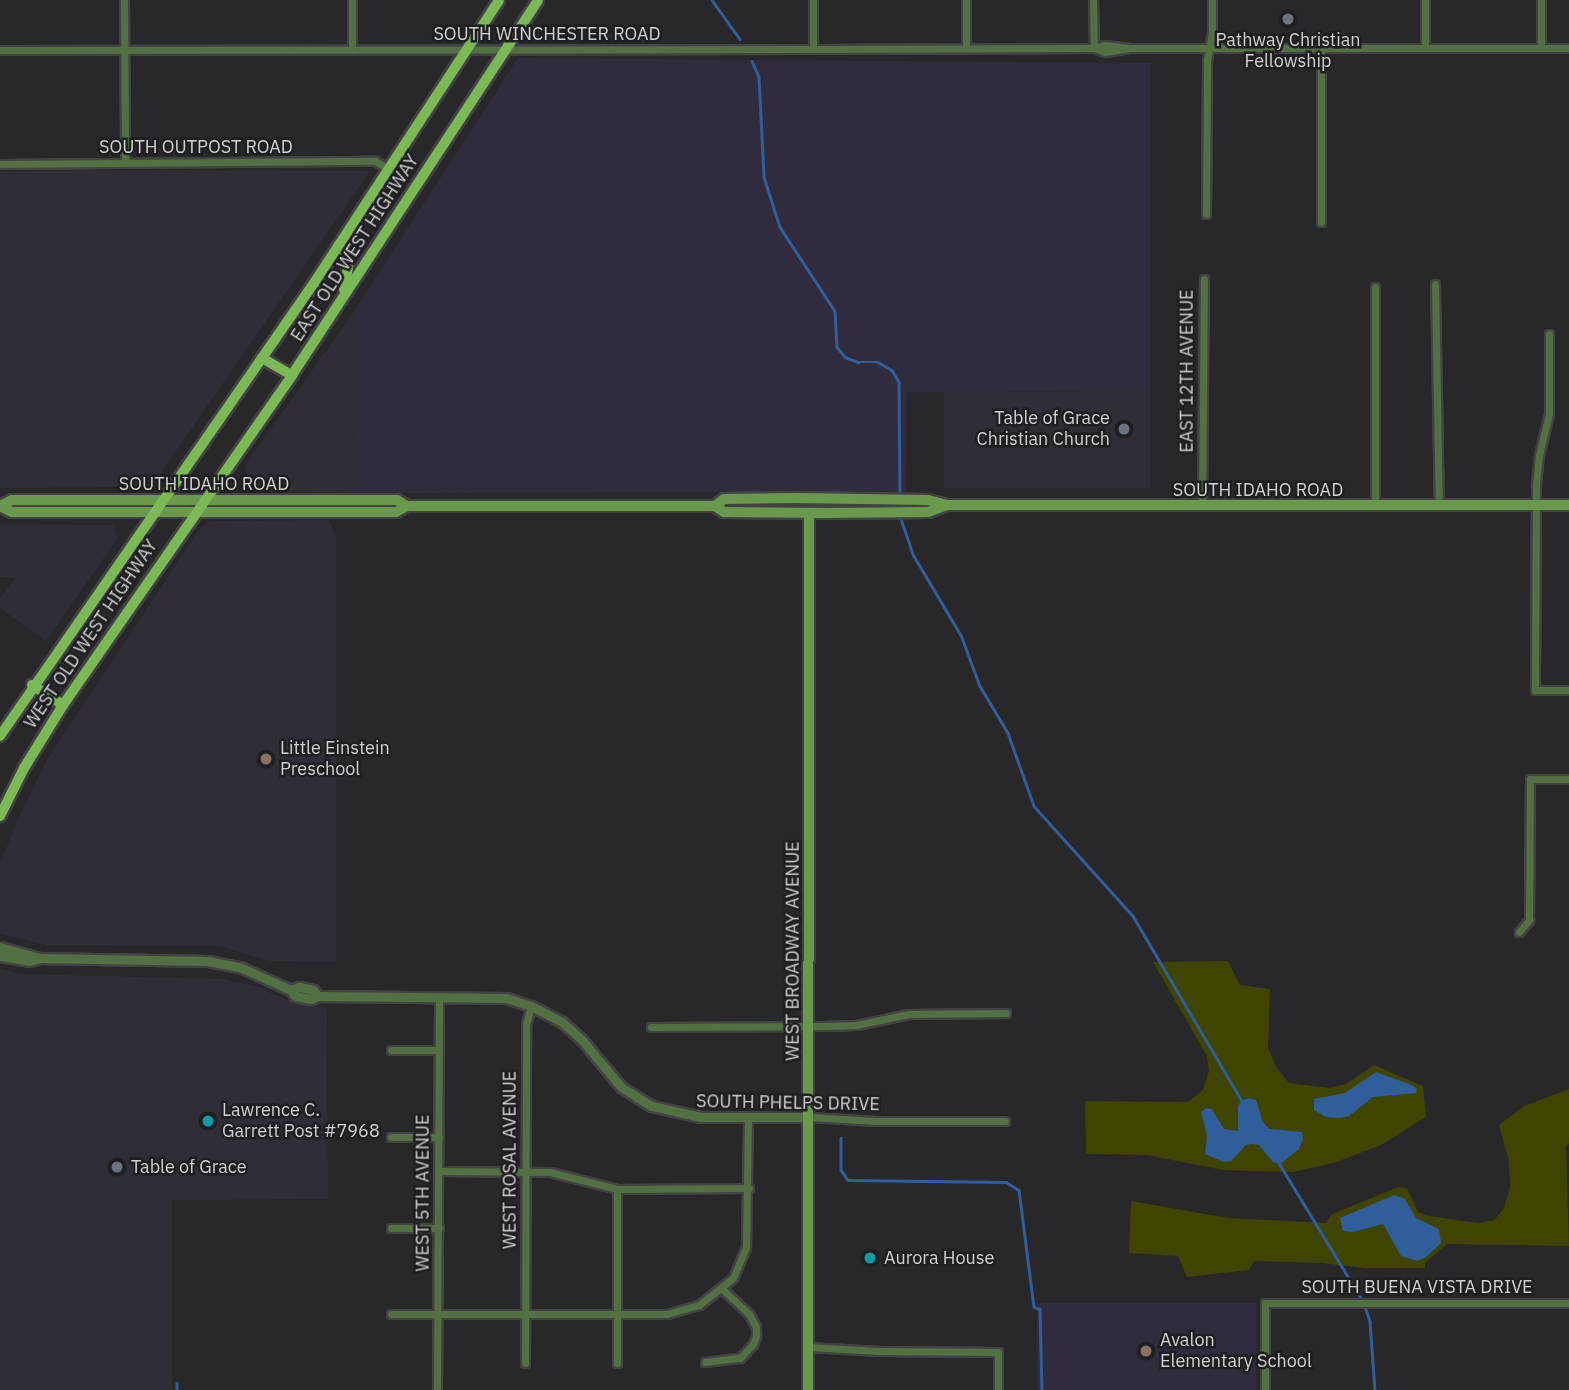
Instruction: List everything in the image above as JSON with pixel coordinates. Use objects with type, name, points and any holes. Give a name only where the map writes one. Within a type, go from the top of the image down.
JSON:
[{"type":"main road","name":"EAST OLD WEST HIGHWAY","points":[[162,500],[338,246],[499,0]]},
{"type":"main road","name":"EAST OLD WEST HIGHWAY","points":[[195,512],[335,312],[538,0]]},
{"type":"main road","points":[[335,312],[348,274],[346,254],[338,246]]},
{"type":"main road","points":[[262,358],[292,376]]},
{"type":"main road","name":"SOUTH IDAHO ROAD","points":[[716,506],[724,499],[928,499],[947,505],[1569,505]]},
{"type":"main road","name":"SOUTH IDAHO ROAD","points":[[0,506],[12,500],[397,500],[408,506]]},
{"type":"main road","name":"WEST OLD WEST HIGHWAY","points":[[0,736],[162,500]]},
{"type":"main road","name":"SOUTH IDAHO ROAD","points":[[0,506],[12,512],[396,512],[408,506],[716,506],[724,512],[809,513],[928,512],[947,505]]},
{"type":"main road","name":"WEST OLD WEST HIGHWAY","points":[[0,816],[35,749],[63,705],[195,512]]},
{"type":"main road","name":"WEST BROADWAY AVENUE","points":[[808,1390],[809,513]]},
{"type":"main road","points":[[33,685],[63,705]]},
{"type":"street","points":[[124,0],[125,163]]},
{"type":"street","points":[[352,0],[352,50]]},
{"type":"street","points":[[813,0],[813,49]]},
{"type":"street","points":[[966,0],[966,48]]},
{"type":"street","points":[[1093,0],[1094,48]]},
{"type":"street","points":[[1206,214],[1207,61],[1212,0]]},
{"type":"street","points":[[1425,0],[1425,48]]},
{"type":"street","points":[[1541,0],[1541,48]]},
{"type":"street","name":"SOUTH WINCHESTER ROAD","points":[[0,50],[1094,48],[1105,52],[1130,48],[1569,48]]},
{"type":"street","points":[[1321,48],[1321,222]]},
{"type":"street","name":"SOUTH OUTPOST ROAD","points":[[0,164],[375,161],[389,169]]},
{"type":"street","name":"EAST 12TH AVENUE","points":[[1202,505],[1204,279]]},
{"type":"street","points":[[1436,284],[1439,505]]},
{"type":"street","points":[[1375,287],[1375,505]]},
{"type":"street","points":[[1549,334],[1549,414],[1538,465],[1536,505],[1535,690],[1569,690]]},
{"type":"street","points":[[1519,932],[1529,920],[1530,779],[1569,779]]},
{"type":"street","name":"SOUTH PHELPS DRIVE","points":[[0,947],[39,958],[208,961],[230,964],[290,990],[295,996],[311,999],[318,996],[484,996],[531,1006],[562,1022],[582,1040],[612,1079],[643,1102],[691,1116],[1005,1121]]},
{"type":"street","name":"SOUTH PHELPS DRIVE","points":[[0,956],[30,961],[39,958]]},
{"type":"street","name":"WEST 5TH AVENUE","points":[[437,1390],[439,997]]},
{"type":"street","name":"WEST ROSAL AVENUE","points":[[525,1363],[526,1024],[531,1006]]},
{"type":"street","points":[[651,1027],[809,1027],[856,1025],[909,1014],[1006,1013]]},
{"type":"street","points":[[391,1050],[439,1050]]},
{"type":"street","points":[[391,1314],[617,1314],[684,1311],[699,1305],[733,1278],[746,1247],[748,1117]]},
{"type":"street","points":[[391,1136],[439,1136]]},
{"type":"street","points":[[439,1171],[563,1173],[591,1185],[617,1189],[749,1188]]},
{"type":"street","points":[[617,1189],[617,1363]]},
{"type":"street","points":[[391,1228],[439,1228]]},
{"type":"street","points":[[705,1362],[740,1358],[753,1344],[756,1336],[756,1327],[749,1314],[722,1289]]},
{"type":"street","name":"SOUTH BUENA VISTA DRIVE","points":[[1265,1390],[1265,1303],[1569,1303]]},
{"type":"street","points":[[808,1347],[879,1351],[998,1352],[998,1390]]},
{"type":"shaded area","points":[[518,58],[1150,63],[1150,391],[907,392],[906,492],[353,493],[355,310]]},
{"type":"shaded area","points":[[0,171],[370,171],[151,487],[0,488]]},
{"type":"shaded area","points":[[355,310],[353,493],[250,490],[245,465]]},
{"type":"shaded area","points":[[1150,391],[1150,488],[944,488],[944,392]]},
{"type":"shaded area","points":[[329,520],[336,537],[336,962],[270,961],[219,946],[48,945],[0,934],[0,864],[18,819],[47,760],[200,528],[211,521]]},
{"type":"shaded area","points":[[0,524],[113,525],[117,539],[46,641],[0,608],[0,599],[15,578],[0,577]]},
{"type":"shaded area","points":[[1228,961],[1240,985],[1270,989],[1268,1048],[1276,1067],[1289,1083],[1330,1088],[1346,1084],[1374,1065],[1423,1086],[1426,1117],[1381,1145],[1334,1163],[1293,1172],[1223,1170],[1147,1155],[1086,1154],[1085,1101],[1188,1102],[1203,1090],[1209,1071],[1207,1056],[1153,962]]},
{"type":"shaded area","points":[[0,969],[23,974],[222,979],[255,986],[292,1002],[327,1008],[328,1199],[172,1200],[172,1390],[0,1390]]},
{"type":"shaded area","points":[[1569,1089],[1569,1143],[1566,1146],[1569,1246],[1447,1244],[1425,1263],[1425,1268],[1364,1268],[1322,1263],[1254,1261],[1249,1270],[1187,1277],[1178,1256],[1129,1253],[1131,1201],[1229,1218],[1326,1223],[1332,1214],[1398,1187],[1407,1188],[1418,1212],[1429,1216],[1478,1223],[1494,1220],[1504,1208],[1510,1187],[1509,1161],[1499,1125],[1524,1106]]},
{"type":"shaded area","name":"Avalon Elementary School","points":[[1037,1303],[1256,1303],[1256,1390],[1037,1390]]},
{"type":"water","points":[[1376,1072],[1412,1085],[1417,1089],[1416,1093],[1373,1097],[1349,1116],[1340,1118],[1326,1117],[1314,1110],[1314,1099],[1345,1093]]},
{"type":"water","points":[[1249,1098],[1256,1100],[1263,1122],[1269,1129],[1302,1132],[1303,1139],[1299,1149],[1280,1164],[1273,1162],[1259,1145],[1252,1144],[1246,1145],[1231,1161],[1224,1162],[1205,1154],[1207,1135],[1201,1112],[1206,1108],[1212,1109],[1224,1129],[1238,1131],[1238,1107],[1241,1101]]},
{"type":"water","points":[[1394,1195],[1405,1199],[1416,1218],[1439,1229],[1441,1243],[1425,1258],[1417,1261],[1401,1256],[1383,1224],[1353,1232],[1343,1231],[1340,1218]]},
{"type":"waterway","points":[[712,0],[740,39]]},
{"type":"waterway","points":[[752,61],[759,77],[764,177],[780,227],[835,311],[837,347],[845,357],[858,362],[878,362],[892,370],[899,382],[900,492]]},
{"type":"waterway","points":[[901,519],[914,556],[961,635],[980,686],[1008,733],[1034,806],[1133,916],[1243,1103]]},
{"type":"waterway","points":[[841,1138],[841,1170],[848,1180],[1006,1182],[1019,1190],[1034,1307],[1040,1309],[1042,1390]]},
{"type":"waterway","points":[[1279,1163],[1364,1303],[1370,1322],[1375,1390]]},
{"type":"waterway","points":[[177,1383],[177,1390]]},
{"type":"place","name":"Pathway Christian Fellowship","points":[[1288,19]]},
{"type":"place","name":"Table of Grace Christian Church","points":[[1124,429]]},
{"type":"place","name":"Little Einstein Preschool","points":[[266,759]]},
{"type":"place","name":"Lawrence C. Garrett Post #7968","points":[[208,1121]]},
{"type":"place","name":"Table of Grace","points":[[117,1167]]},
{"type":"place","name":"Aurora House","points":[[870,1258]]},
{"type":"place","name":"Avalon Elementary School","points":[[1146,1351]]}]
